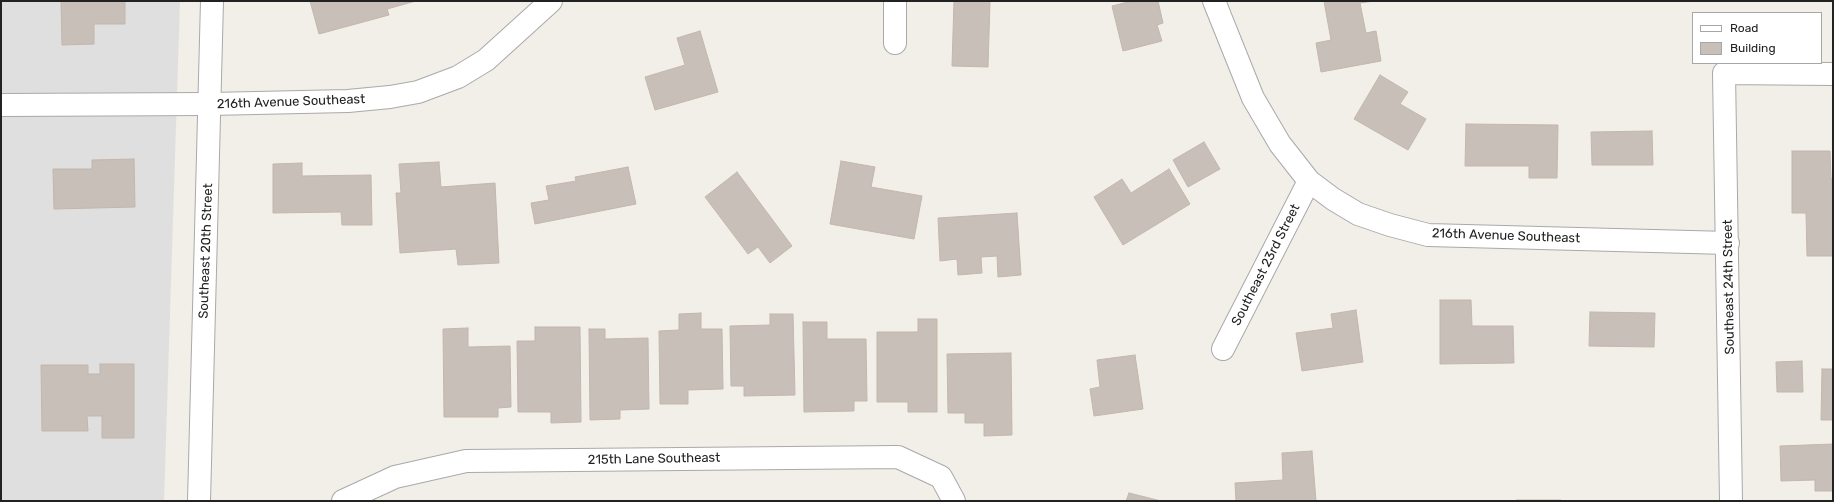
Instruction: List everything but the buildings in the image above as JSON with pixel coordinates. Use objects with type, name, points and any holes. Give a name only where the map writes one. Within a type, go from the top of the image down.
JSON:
[{"type":"street","name":"Southeast 20th Street","points":[[199,501],[212,1]]},
{"type":"street","name":"216th Avenue Southeast","points":[[1,105],[210,104],[348,101],[390,97],[418,92],[458,77],[486,60],[552,1]]},
{"type":"street","points":[[895,1],[895,43]]},
{"type":"street","name":"216th Avenue Southeast","points":[[1214,1],[1253,98],[1280,144],[1309,180],[1333,199],[1358,214],[1390,225],[1428,234],[1728,243]]},
{"type":"street","name":"Southeast 24th Street","points":[[1731,501],[1728,243],[1724,73],[1833,74]]},
{"type":"street","name":"Southeast 23rd Street","points":[[1223,349],[1309,180]]},
{"type":"street","name":"215th Lane Southeast","points":[[343,501],[396,477],[466,461],[898,457],[941,477],[954,501]]},
{"type":"shaded area","points":[[1,1],[180,1],[164,501],[1,501]]}]
